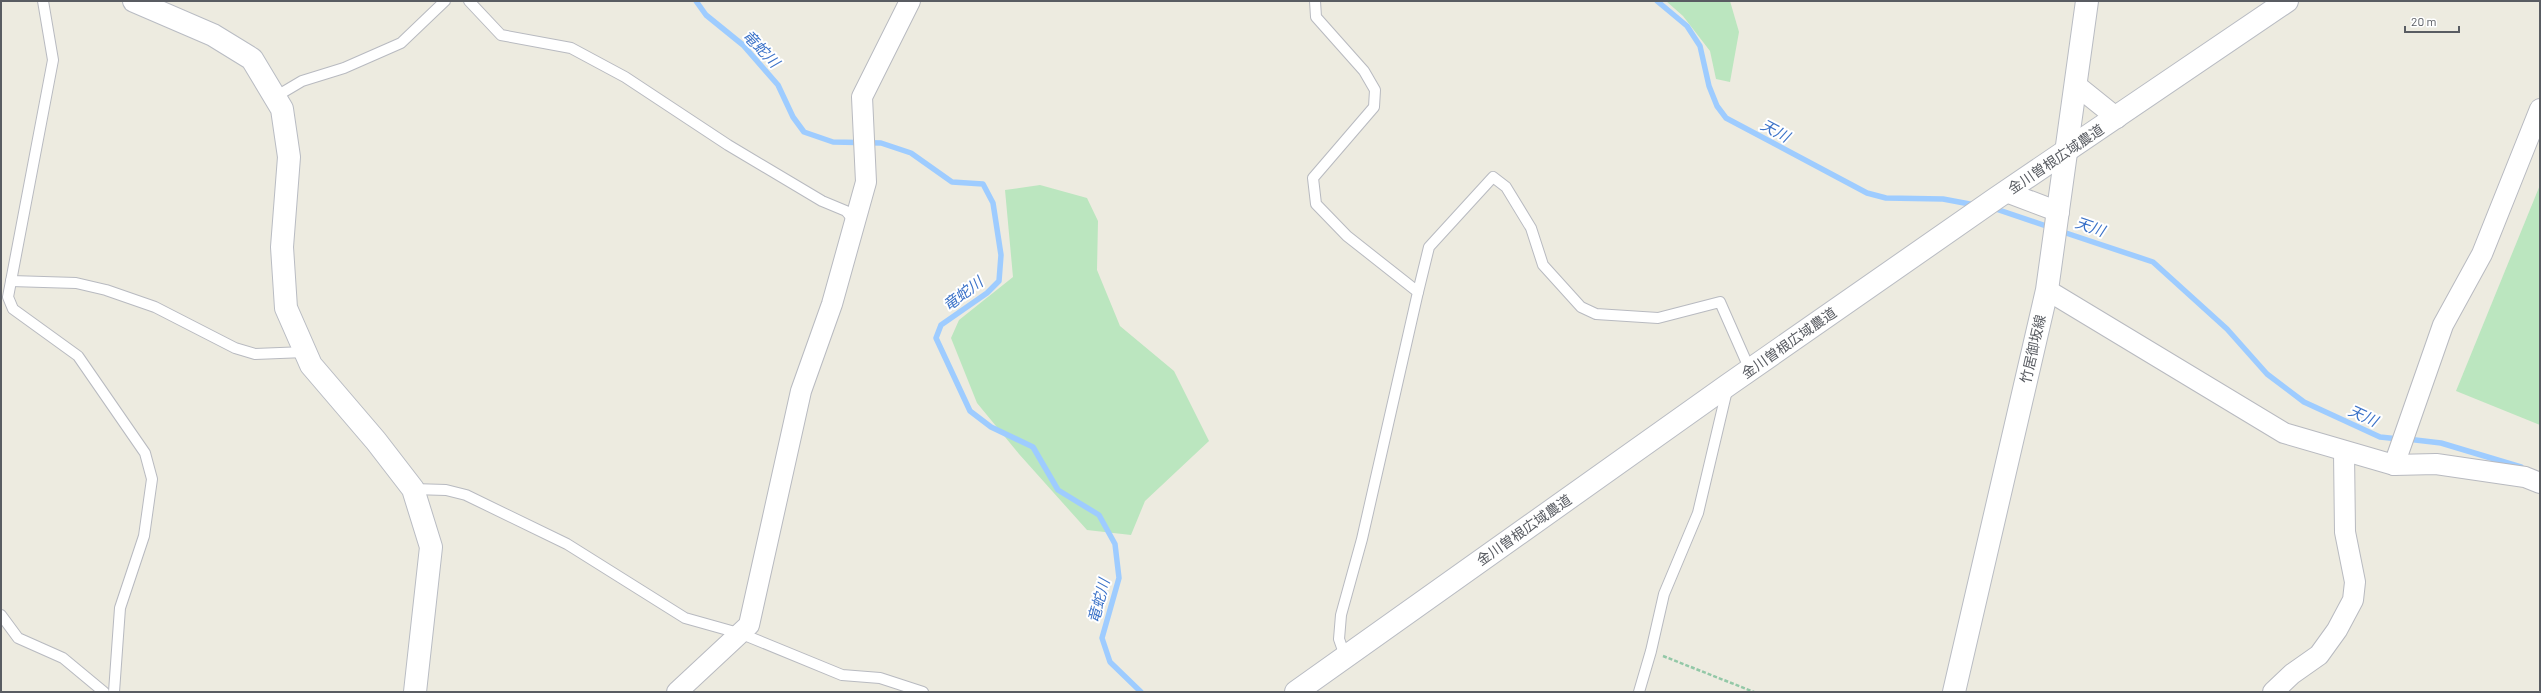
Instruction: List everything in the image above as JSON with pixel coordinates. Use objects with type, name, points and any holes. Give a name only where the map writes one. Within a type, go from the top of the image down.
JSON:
[{"type":"street","points":[[134,1],[213,35],[252,59],[282,109],[289,157],[282,247],[286,308],[310,365],[376,441],[413,489],[431,547],[415,692]]},
{"type":"street","points":[[677,692],[742,634],[749,625],[801,391],[832,304],[866,182],[862,97],[910,1]]},
{"type":"street","name":"竹居御坂線","points":[[1954,692],[2046,290],[2059,216],[2066,152],[2087,1]]},
{"type":"street","name":"金川曽根広域農道","points":[[1296,692],[1728,385],[2000,196],[2288,1]]},
{"type":"street","points":[[2076,85],[2117,118]]},
{"type":"street","points":[[2394,465],[2443,325],[2482,254],[2540,109]]},
{"type":"street","points":[[2000,196],[2059,216]]},
{"type":"street","points":[[2046,290],[2284,433],[2344,452],[2394,465],[2436,464],[2525,477],[2540,483]]},
{"type":"street","points":[[2273,692],[2292,674],[2319,654],[2337,630],[2353,600],[2356,582],[2345,532],[2344,452]]},
{"type":"lane","points":[[13,309],[8,297],[53,60],[43,1]]},
{"type":"lane","points":[[275,97],[302,81],[344,68],[401,43],[445,1]]},
{"type":"lane","points":[[470,1],[501,35],[571,48],[618,73],[728,145],[822,201],[846,211],[856,222]]},
{"type":"lane","points":[[1315,1],[1316,16],[1364,71],[1375,90],[1374,106],[1313,178],[1316,204],[1347,236],[1418,292]]},
{"type":"lane","points":[[1345,656],[1339,639],[1341,615],[1362,539],[1429,247],[1492,177],[1506,187],[1531,228],[1543,265],[1581,307],[1596,314],[1658,318],[1720,302],[1750,370]]},
{"type":"lane","points":[[11,281],[76,283],[106,290],[155,308],[235,348],[255,354],[305,352]]},
{"type":"lane","points":[[1,308],[13,309],[78,356],[145,452],[152,479],[144,536],[120,608],[114,692]]},
{"type":"lane","points":[[1639,692],[1651,651],[1664,594],[1698,513],[1728,385]]},
{"type":"lane","points":[[413,489],[446,490],[466,495],[567,544],[685,618],[742,634],[842,675],[880,678],[923,692]]},
{"type":"lane","points":[[1,615],[18,638],[63,658],[104,692]]},
{"type":"path","points":[[1651,651],[1754,692]]},
{"type":"green space","points":[[1666,1],[1730,1],[1739,32],[1730,82],[1716,79],[1710,51],[1683,16]]},
{"type":"green space","points":[[1040,185],[1087,198],[1098,221],[1097,270],[1120,326],[1174,371],[1209,441],[1145,501],[1131,535],[1087,530],[1019,454],[977,403],[951,338],[959,320],[1013,277],[1005,190]]},
{"type":"green space","points":[[2540,185],[2540,425],[2456,391]]},
{"type":"waterway","name":"竜蛇川","points":[[696,1],[706,15],[743,45],[778,85],[793,117],[804,132],[833,142],[881,143],[911,153],[952,182],[983,184],[993,203],[1001,255],[999,281],[987,293],[941,325],[936,338],[970,411],[991,427],[1033,447],[1058,490],[1099,515],[1115,544],[1119,578],[1102,638],[1110,662],[1141,692]]},
{"type":"waterway","name":"天川","points":[[1657,1],[1687,26],[1700,46],[1709,86],[1717,106],[1726,118],[1867,193],[1886,198],[1943,199],[1975,205]]},
{"type":"waterway","name":"天川","points":[[1993,208],[2052,228]]},
{"type":"waterway","name":"天川","points":[[2060,231],[2153,262],[2227,329],[2267,374],[2304,402],[2380,437],[2399,439]]},
{"type":"waterway","name":"天川","points":[[2407,439],[2441,443],[2521,467]]}]
